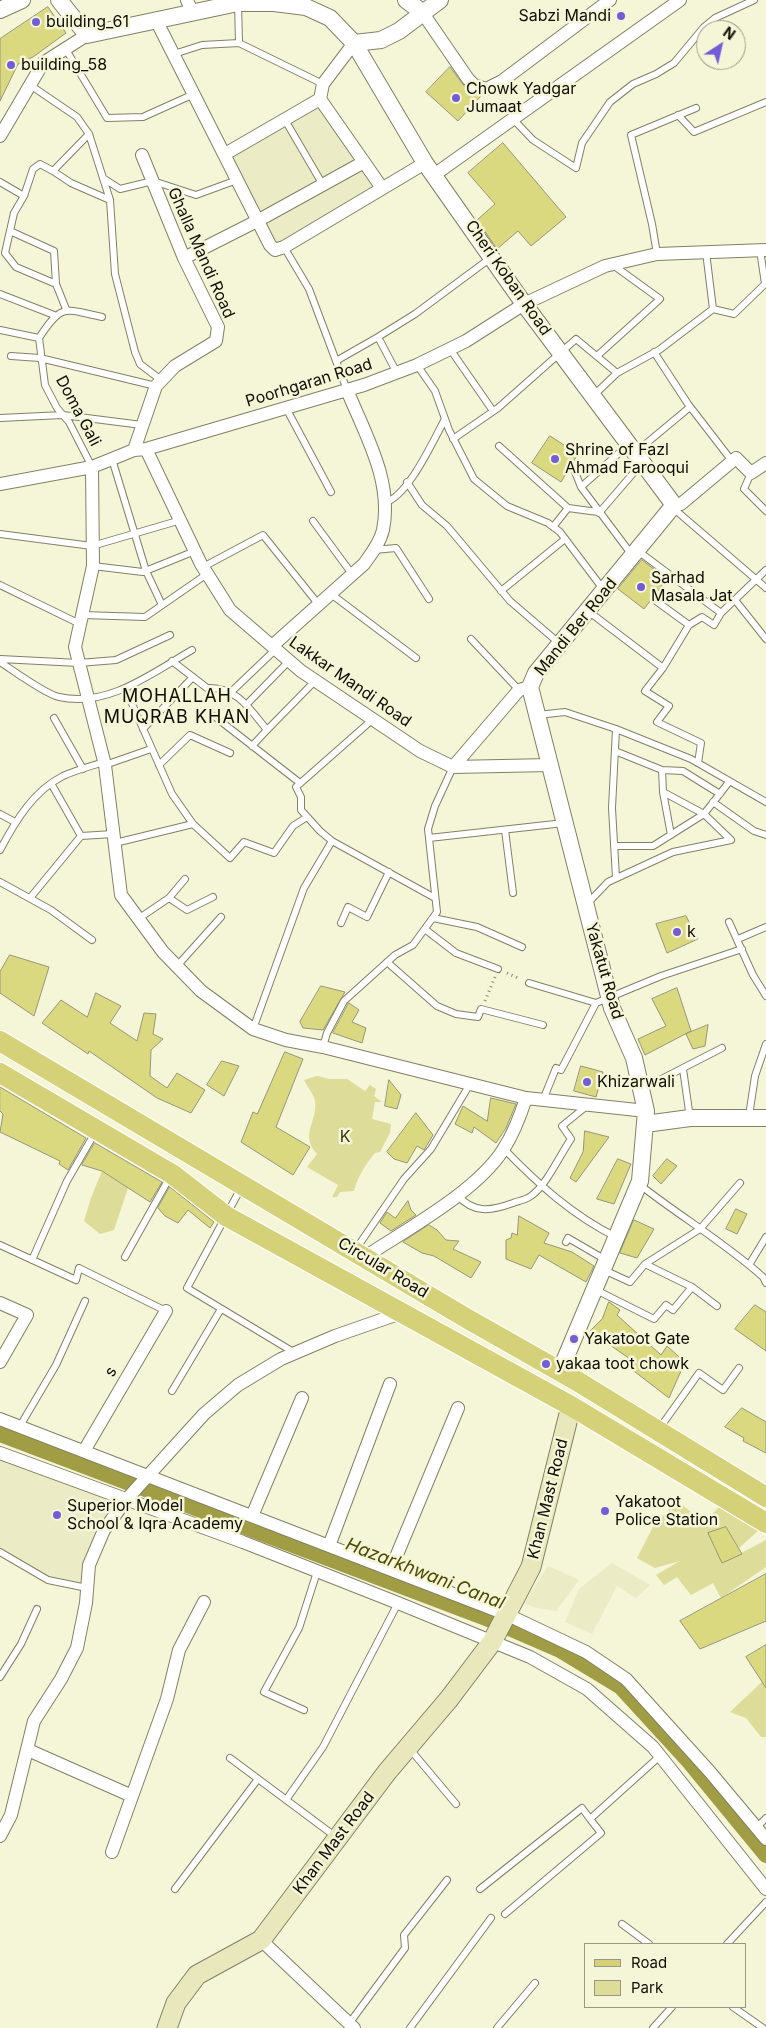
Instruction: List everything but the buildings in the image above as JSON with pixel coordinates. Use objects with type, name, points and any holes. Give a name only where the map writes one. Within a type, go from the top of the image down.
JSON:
[{"type":"main road","name":"Circular Road","points":[[0,1041],[764,1493]]},
{"type":"main road","points":[[0,1073],[172,1174],[226,1216],[571,1406],[766,1523]]},
{"type":"main road","points":[[401,1312],[437,1300]]},
{"type":"main road","name":"Khan Mast Road","points":[[167,2028],[176,2003],[197,1975],[261,1940],[337,1838],[449,1700],[492,1642],[531,1567],[571,1406],[569,1376]]},
{"type":"street","points":[[0,10],[22,0]]},
{"type":"street","points":[[0,136],[43,63],[87,35],[59,0]]},
{"type":"street","points":[[406,0],[422,12],[468,79],[474,85],[486,89],[502,80],[610,0]]},
{"type":"street","points":[[382,188],[320,100],[323,84],[354,43],[381,40],[399,31],[440,0]]},
{"type":"street","points":[[156,20],[270,245],[275,250],[284,247],[382,188],[430,169],[513,119],[680,0]]},
{"type":"street","name":"Cheri Koban Road","points":[[87,35],[156,20],[189,6],[274,3],[306,7],[330,18],[354,43],[430,169],[524,304],[673,506]]},
{"type":"street","points":[[225,154],[320,100]]},
{"type":"street","name":"Ghalla Mandi Road","points":[[140,450],[142,425],[159,383],[175,366],[216,341],[218,334],[218,327],[184,258],[142,155]]},
{"type":"street","points":[[184,258],[259,220],[364,162]]},
{"type":"street","name":"Poorhgaran Road","points":[[0,484],[92,467],[140,450],[347,390],[398,373],[417,366],[450,349],[524,304],[613,264],[657,254],[763,250]]},
{"type":"street","points":[[274,648],[352,574],[374,550],[383,531],[385,493],[379,470],[347,390]]},
{"type":"street","name":"Lakkar Mandi Road","points":[[140,450],[181,520],[205,570],[230,610],[315,681],[420,751],[453,767],[550,765]]},
{"type":"street","points":[[673,506],[681,504],[736,458],[751,473],[766,463]]},
{"type":"street","points":[[92,467],[93,566],[75,647],[104,764],[121,895],[163,952],[177,966],[202,990],[253,1029],[286,1040],[324,1047],[526,1098],[589,1104],[646,1118],[766,1118]]},
{"type":"street","name":"Mandi Ber Road","points":[[550,765],[537,715],[525,688],[673,506]]},
{"type":"street","points":[[453,767],[525,688]]},
{"type":"street","name":"Yakatut Road","points":[[550,765],[586,905],[603,1000],[634,1058],[642,1089],[646,1118],[639,1184],[595,1289],[569,1376]]},
{"type":"street","points":[[360,1254],[457,1195],[487,1171],[504,1149],[516,1127],[526,1098]]},
{"type":"street","points":[[0,1303],[27,1315],[0,1362]]},
{"type":"street","name":"s","points":[[84,1451],[166,1311]]},
{"type":"street","points":[[0,1836],[11,1815],[34,1721],[62,1679],[77,1648],[88,1588],[90,1565],[104,1530],[126,1500],[204,1414],[238,1385],[296,1353],[401,1312]]},
{"type":"street","points":[[329,1546],[390,1384]]},
{"type":"street","points":[[252,1516],[302,1398]]},
{"type":"street","points":[[391,1569],[458,1408]]},
{"type":"street","points":[[0,1419],[508,1614],[586,1652],[626,1679],[710,1772],[766,1839]]},
{"type":"street","points":[[0,1453],[398,1603],[530,1657],[587,1689],[660,1756],[766,1889]]},
{"type":"street","points":[[112,1852],[167,1699],[179,1650],[204,1602]]},
{"type":"street","points":[[28,1750],[132,1796]]},
{"type":"street","points":[[261,1940],[350,2026]]},
{"type":"lane","points":[[513,119],[533,140],[576,168],[582,143],[610,102],[633,84],[656,74],[674,62],[704,27],[715,18],[754,0]]},
{"type":"lane","points":[[238,3],[239,42]]},
{"type":"lane","points":[[174,54],[202,45],[239,42],[323,84]]},
{"type":"lane","points":[[65,48],[107,118],[143,118],[194,93]]},
{"type":"lane","points":[[30,85],[77,117],[89,134],[110,200],[114,274],[135,352],[140,364],[159,383]]},
{"type":"lane","points":[[678,115],[694,132],[766,102]]},
{"type":"lane","points":[[657,254],[652,224],[631,135],[696,108]]},
{"type":"lane","points":[[285,120],[323,185]]},
{"type":"lane","points":[[52,170],[89,134]]},
{"type":"lane","points":[[56,284],[16,268],[2,252],[14,213],[24,196],[33,169],[40,164],[71,183],[110,200]]},
{"type":"lane","points":[[103,178],[120,189],[152,181],[196,195],[238,179]]},
{"type":"lane","points":[[0,182],[24,196]]},
{"type":"lane","points":[[10,231],[54,251],[56,284],[66,309]]},
{"type":"lane","points":[[284,247],[309,289],[347,390]]},
{"type":"lane","points":[[593,396],[618,373],[654,352],[713,309],[734,314],[766,285],[763,250]]},
{"type":"lane","points":[[706,252],[713,309]]},
{"type":"lane","points":[[336,361],[415,314],[493,257]]},
{"type":"lane","points":[[597,356],[660,299],[613,264]]},
{"type":"lane","points":[[0,294],[54,315]]},
{"type":"lane","points":[[0,330],[40,338],[54,315],[66,309],[102,317]]},
{"type":"lane","points":[[378,337],[398,373]]},
{"type":"lane","name":"Doma Gali","points":[[40,338],[40,358],[46,385],[69,422],[92,467]]},
{"type":"lane","points":[[453,439],[493,412],[576,339],[618,373]]},
{"type":"lane","points":[[450,349],[493,412]]},
{"type":"lane","points":[[654,352],[690,407],[732,462]]},
{"type":"lane","points":[[11,356],[40,358],[159,383]]},
{"type":"lane","points":[[417,366],[435,391],[453,439],[474,479],[506,506],[553,527],[565,539],[604,590]]},
{"type":"lane","points":[[581,488],[635,453],[690,407]]},
{"type":"lane","points":[[286,408],[331,492]]},
{"type":"lane","points":[[0,418],[63,415],[142,425]]},
{"type":"lane","points":[[384,503],[391,501],[408,482],[445,419]]},
{"type":"lane","points":[[499,446],[568,508],[598,513]]},
{"type":"lane","points":[[598,513],[635,453]]},
{"type":"lane","points":[[112,459],[146,571],[162,605]]},
{"type":"lane","points":[[575,472],[581,488],[598,513],[635,553],[721,613]]},
{"type":"lane","points":[[751,473],[744,489],[766,511]]},
{"type":"lane","points":[[408,482],[422,505],[447,526],[501,591],[560,644]]},
{"type":"lane","points":[[673,506],[766,588]]},
{"type":"lane","points":[[553,527],[568,508]]},
{"type":"lane","points":[[0,534],[92,546],[181,520]]},
{"type":"lane","points":[[313,521],[352,574]]},
{"type":"lane","points":[[0,585],[81,620],[145,617],[205,570],[264,535],[318,605]]},
{"type":"lane","points":[[501,591],[565,539]]},
{"type":"lane","points":[[374,550],[396,548],[429,599]]},
{"type":"lane","points":[[93,566],[146,571],[195,551]]},
{"type":"lane","points":[[698,763],[701,744],[657,722],[669,706],[646,691],[663,668],[689,625],[702,617],[714,625],[721,613],[766,570]]},
{"type":"lane","points":[[331,594],[416,658]]},
{"type":"lane","points":[[734,600],[766,639]]},
{"type":"lane","points":[[656,601],[689,625]]},
{"type":"lane","points":[[587,611],[663,668]]},
{"type":"lane","points":[[0,661],[79,663],[116,660],[170,635]]},
{"type":"lane","points":[[471,639],[525,688]]},
{"type":"lane","points":[[230,692],[274,648]]},
{"type":"lane","points":[[0,661],[58,697],[88,700],[125,688],[192,650]]},
{"type":"lane","points":[[246,705],[290,661]]},
{"type":"lane","points":[[172,662],[207,688],[221,687],[230,692],[246,705],[267,730]]},
{"type":"lane","points":[[142,729],[192,677]]},
{"type":"lane","points":[[252,746],[315,681]]},
{"type":"lane","points":[[125,688],[172,794],[193,824],[230,858],[244,842],[274,853],[293,826],[307,817]]},
{"type":"lane","points":[[537,715],[565,712],[616,729],[698,763],[766,802]]},
{"type":"lane","points":[[214,716],[300,783]]},
{"type":"lane","points":[[54,718],[83,769]]},
{"type":"lane","points":[[372,720],[296,787],[301,797],[301,810],[332,841],[435,898]]},
{"type":"lane","points":[[616,729],[612,808],[616,878]]},
{"type":"lane","points":[[159,765],[190,735],[230,753]]},
{"type":"lane","points":[[0,850],[15,822],[30,803],[62,777],[151,749]]},
{"type":"lane","points":[[614,752],[662,770],[683,771],[720,794]]},
{"type":"lane","points":[[324,1047],[327,1033],[344,1001],[387,962],[413,945],[426,930],[437,912],[428,829],[435,806],[453,767]]},
{"type":"lane","points":[[662,770],[663,792],[671,835]]},
{"type":"lane","points":[[614,846],[653,846],[704,814],[729,782]]},
{"type":"lane","points":[[52,785],[81,836]]},
{"type":"lane","points":[[586,905],[608,882],[673,852],[731,840],[704,814],[663,792]]},
{"type":"lane","points":[[714,802],[754,831],[766,835]]},
{"type":"lane","points":[[0,814],[15,822]]},
{"type":"lane","points":[[429,838],[565,823]]},
{"type":"lane","points":[[81,836],[114,838],[193,824]]},
{"type":"lane","points":[[505,830],[513,893]]},
{"type":"lane","points":[[30,898],[81,836]]},
{"type":"lane","points":[[253,1029],[304,888],[332,841]]},
{"type":"lane","points":[[341,923],[348,907],[367,917],[389,872]]},
{"type":"lane","points":[[138,919],[169,898],[185,879]]},
{"type":"lane","points":[[0,882],[51,910],[92,940]]},
{"type":"lane","points":[[169,898],[187,910],[213,897]]},
{"type":"lane","points":[[177,966],[221,917]]},
{"type":"lane","points":[[433,918],[477,927],[522,947]]},
{"type":"lane","points":[[730,922],[753,975],[766,996]]},
{"type":"lane","points":[[738,939],[766,927]]},
{"type":"lane","points":[[426,930],[456,953],[498,969]]},
{"type":"lane","points":[[529,983],[603,1000],[742,949]]},
{"type":"lane","points":[[387,962],[445,1010],[478,1017],[482,1009],[543,1025]]},
{"type":"lane","points":[[543,1100],[556,1068],[561,1070],[603,1000]]},
{"type":"lane","points":[[749,1118],[755,1076],[766,1044]]},
{"type":"lane","points":[[642,1089],[722,1048]]},
{"type":"lane","points":[[683,1069],[690,1118]]},
{"type":"lane","points":[[360,1254],[404,1179],[431,1149],[470,1084]]},
{"type":"lane","points":[[457,1195],[464,1204],[494,1211],[531,1197],[570,1139],[562,1126],[589,1104]]},
{"type":"lane","points":[[32,1260],[67,1180],[96,1131]]},
{"type":"lane","points":[[504,1149],[540,1186],[588,1223],[616,1237]]},
{"type":"lane","points":[[125,1257],[172,1174]]},
{"type":"lane","points":[[566,1242],[568,1238],[630,1282],[645,1264],[700,1229],[740,1183]]},
{"type":"lane","points":[[639,1184],[729,1248],[766,1283]]},
{"type":"lane","points":[[243,1185],[187,1288],[296,1353]]},
{"type":"lane","points":[[749,1265],[766,1237]]},
{"type":"lane","points":[[0,1245],[76,1280],[79,1268],[166,1311]]},
{"type":"lane","points":[[645,1264],[692,1287],[717,1306]]},
{"type":"lane","points":[[595,1289],[654,1319],[666,1305],[673,1310],[692,1287]]},
{"type":"lane","points":[[20,1426],[56,1365],[85,1301]]},
{"type":"lane","points":[[172,1391],[221,1309]]},
{"type":"lane","points":[[658,1430],[699,1373],[723,1390],[739,1368]]},
{"type":"lane","points":[[0,1552],[48,1580],[88,1588]]},
{"type":"lane","points":[[304,1710],[264,1692],[299,1628],[317,1572]]},
{"type":"lane","points":[[286,1800],[323,1747],[398,1603]]},
{"type":"lane","points":[[0,1677],[21,1644],[37,1609]]},
{"type":"lane","points":[[409,1747],[456,1804]]},
{"type":"lane","points":[[590,1819],[660,1756]]},
{"type":"lane","points":[[230,1758],[337,1838]]},
{"type":"lane","points":[[175,1889],[258,1779]]},
{"type":"lane","points":[[480,1889],[582,1808],[601,1834],[505,1914]]},
{"type":"lane","points":[[756,1828],[766,1818]]},
{"type":"lane","points":[[350,2026],[406,1948],[404,1935],[447,1880]]},
{"type":"lane","points":[[728,1943],[766,1902]]},
{"type":"lane","points":[[410,2028],[491,1918]]},
{"type":"lane","points":[[622,1924],[648,1943]]},
{"type":"lane","points":[[497,2028],[535,1983]]},
{"type":"lane","points":[[653,2028],[671,2008]]},
{"type":"lane","points":[[734,2008],[762,2028]]},
{"type":"path","points":[[482,1009],[498,969],[529,983]]},
{"type":"shaded area","points":[[319,103],[379,187],[277,245],[229,155]]},
{"type":"shaded area","name":"Superior Model School & Iqra Academy","points":[[0,1453],[126,1500],[104,1530],[87,1588],[48,1580],[0,1552]]},
{"type":"shaded area","points":[[612,1563],[650,1585],[636,1598],[617,1586],[592,1634],[565,1622],[579,1589]]},
{"type":"shaded area","points":[[548,1566],[579,1580],[556,1611],[533,1607],[524,1603]]},
{"type":"green space","name":"K","points":[[317,1076],[329,1079],[347,1079],[365,1091],[370,1085],[376,1089],[374,1096],[382,1102],[375,1102],[372,1119],[391,1124],[390,1133],[380,1152],[375,1153],[365,1166],[354,1191],[340,1192],[337,1197],[332,1197],[338,1185],[307,1167],[317,1154],[312,1147],[309,1134],[314,1115],[315,1101],[304,1080]]},
{"type":"green space","points":[[102,1171],[128,1188],[114,1230],[100,1234],[84,1221]]},
{"type":"green space","points":[[677,1501],[704,1522],[723,1503],[760,1529],[739,1548],[726,1527],[709,1533],[722,1563],[766,1540],[766,1567],[721,1598],[713,1583],[691,1595],[677,1577],[664,1585],[656,1575],[680,1561],[655,1568],[637,1558],[653,1527]]},
{"type":"green space","points":[[766,1678],[766,1737],[761,1737],[746,1718],[730,1712]]},
{"type":"waterway","name":"Hazarkhwani Canal","points":[[0,1434],[486,1618],[560,1650],[621,1687],[687,1759],[766,1855]]},
{"type":"place","name":"Sabzi Mandi","points":[[621,16]]},
{"type":"place","name":"building_61","points":[[36,22]]},
{"type":"place","name":"building_58","points":[[11,65]]},
{"type":"place","name":"Chowk Yadgar Jumaat","points":[[456,98]]},
{"type":"place","name":"Shrine of Fazl Ahmad Farooqui","points":[[555,459]]},
{"type":"place","name":"Sarhad Masala Jat","points":[[641,587]]},
{"type":"place","name":"k","points":[[677,932]]},
{"type":"place","name":"Khizarwali","points":[[587,1082]]},
{"type":"place","name":"Yakatoot Gate","points":[[574,1339]]},
{"type":"place","name":"yakaa toot chowk","points":[[546,1364]]},
{"type":"place","name":"Yakatoot Police Station","points":[[605,1511]]},
{"type":"place","name":"Superior Model School & Iqra Academy","points":[[57,1515]]},
{"type":"district","name":"MOHALLAH MUQRAB KHAN","points":[[177,708]]}]
